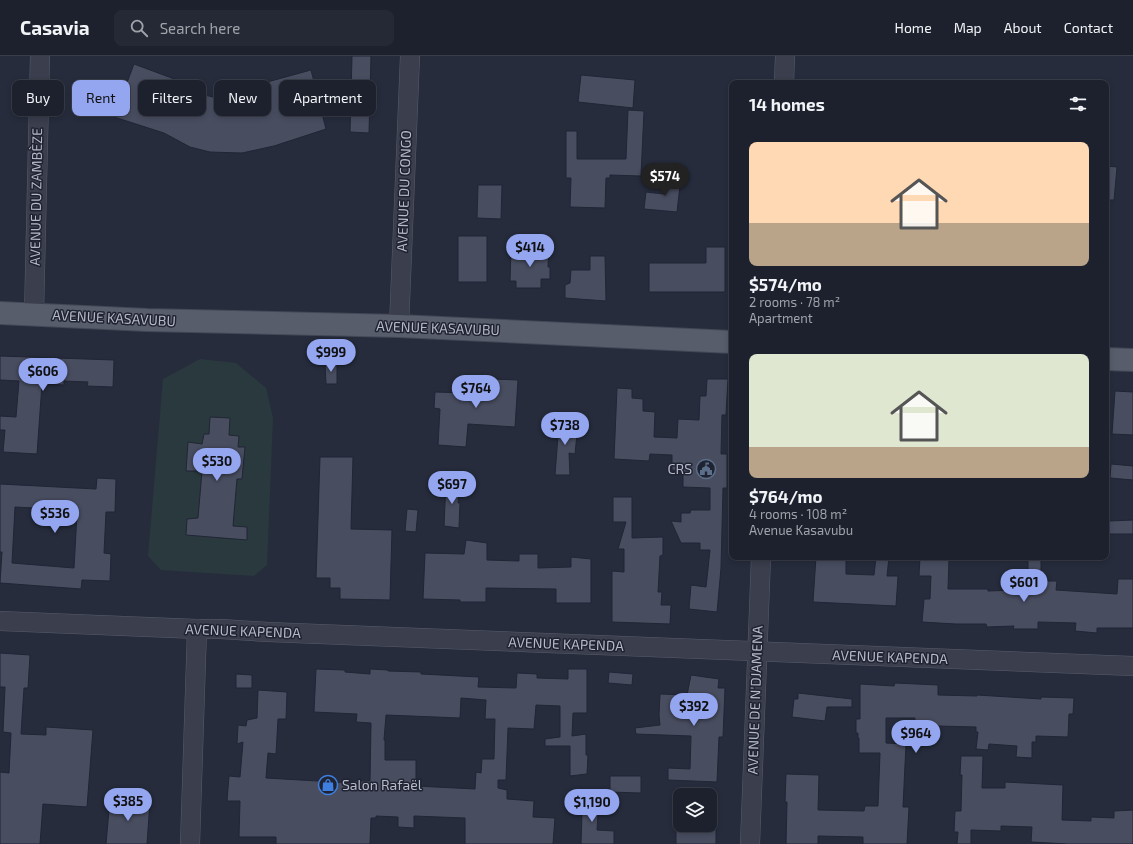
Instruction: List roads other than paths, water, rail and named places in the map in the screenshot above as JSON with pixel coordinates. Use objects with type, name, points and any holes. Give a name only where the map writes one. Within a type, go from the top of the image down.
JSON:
[{"type":"main road","name":"AVENUE KASAVUBU","points":[[0,313],[147,320],[399,326],[729,342]]},
{"type":"main road","points":[[1109,359],[1133,360]]},
{"type":"street","name":"AVENUE DU ZAMBÈZE","points":[[34,314],[40,56]]},
{"type":"street","name":"AVENUE DU CONGO","points":[[399,326],[410,56]]},
{"type":"street","points":[[784,80],[785,56]]},
{"type":"street","name":"AVENUE DE N'DJAMENA","points":[[750,844],[761,560]]},
{"type":"street","name":"AVENUE KAPENDA","points":[[0,621],[1133,666]]},
{"type":"street","points":[[190,844],[197,629]]},
{"type":"place","name":"CRS","points":[[706,469]]},
{"type":"place","name":"Salon Rafaël","points":[[328,785]]}]
